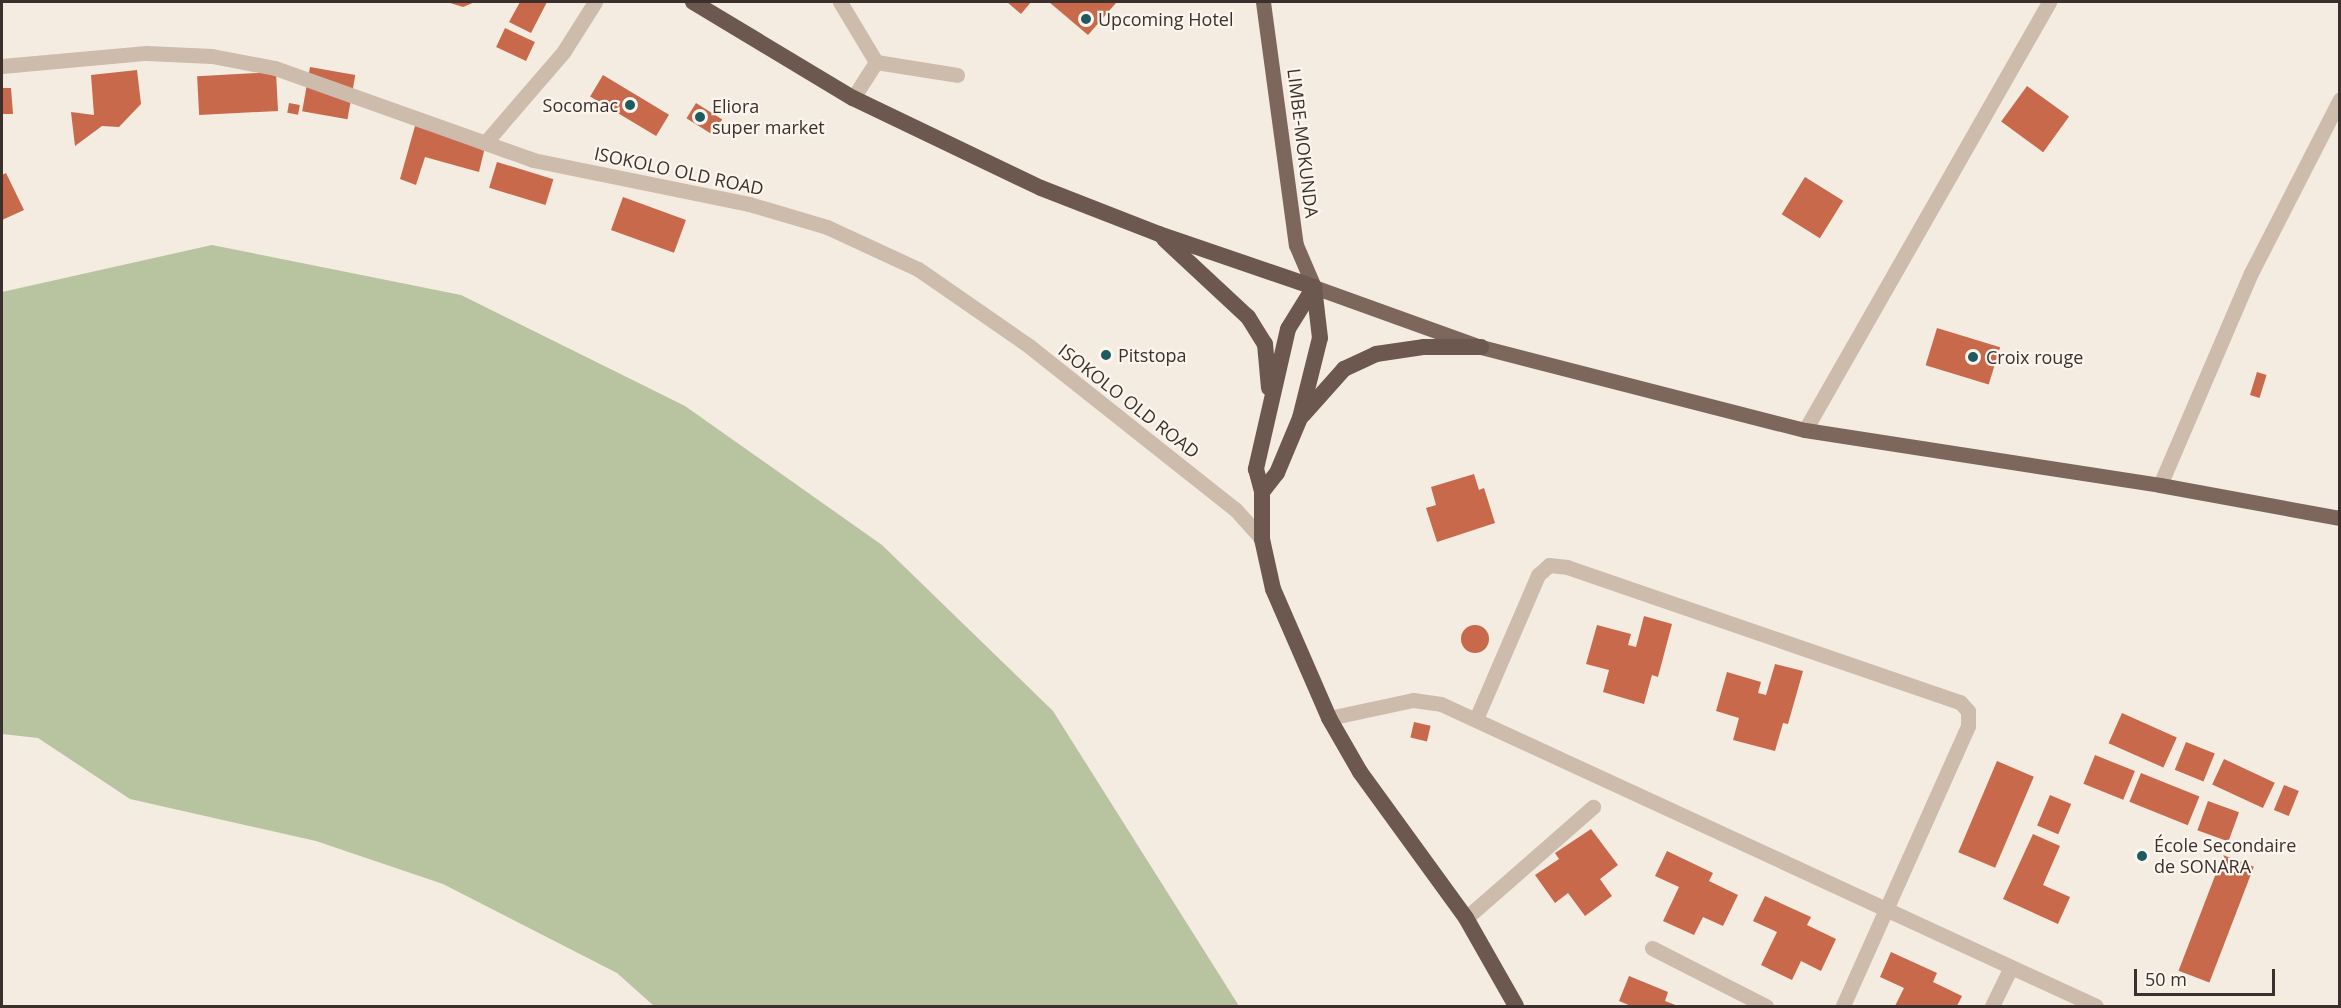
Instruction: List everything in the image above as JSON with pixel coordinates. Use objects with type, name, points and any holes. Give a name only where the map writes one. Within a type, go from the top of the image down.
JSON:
[{"type":"highway","points":[[693,2],[853,98],[1041,188],[1159,234],[1314,287]]},
{"type":"highway","points":[[1159,234],[1248,317],[1265,344],[1270,407]]},
{"type":"highway","points":[[1314,287],[1288,330],[1256,469],[1262,492],[1262,539],[1273,589],[1329,718],[1360,772],[1466,918],[1516,1006]]},
{"type":"highway","points":[[1262,492],[1277,473],[1300,418],[1320,338],[1314,287]]},
{"type":"highway","points":[[1300,418],[1344,369],[1376,354],[1424,347],[1481,346]]},
{"type":"main road","name":"LIMBE-MOKUNDA","points":[[1263,2],[1296,245],[1314,287]]},
{"type":"main road","points":[[1314,287],[1481,346],[1804,430],[2160,485],[2340,518]]},
{"type":"street","points":[[484,143],[564,51],[595,2]]},
{"type":"street","points":[[840,2],[876,62],[957,75]]},
{"type":"street","points":[[1804,430],[2049,2]]},
{"type":"street","name":"ISOKOLO OLD ROAD","points":[[2,66],[146,53],[212,56],[275,68],[533,160],[760,207],[827,227],[918,269],[1029,346],[1234,509],[1262,539]]},
{"type":"street","points":[[853,98],[876,62]]},
{"type":"street","points":[[2160,485],[2251,273],[2340,99]]},
{"type":"street","points":[[1476,719],[1538,575],[1549,565],[1567,567],[1960,702],[1968,711],[1968,726],[1889,910],[1843,1006]]},
{"type":"street","points":[[1329,718],[1413,700],[1441,704],[2096,1006]]},
{"type":"street","points":[[1466,918],[1593,807]]},
{"type":"street","points":[[1652,948],[1766,1006]]},
{"type":"street","points":[[1992,1006],[2011,967]]},
{"type":"green space","points":[[212,245],[461,295],[685,406],[882,545],[1053,711],[1239,1006],[654,1006],[617,973],[443,884],[316,841],[130,799],[38,738],[2,734],[2,292]]},
{"type":"building","points":[[447,2],[475,2],[463,7]]},
{"type":"building","points":[[520,2],[547,2],[531,33],[509,22]]},
{"type":"building","points":[[1007,2],[1031,2],[1021,14]]},
{"type":"building","name":"Upcoming Hotel","points":[[1049,2],[1114,2],[1116,3],[1088,35]]},
{"type":"building","points":[[505,28],[535,42],[526,61],[496,47]]},
{"type":"building","points":[[310,67],[355,75],[347,119],[302,111]]},
{"type":"building","points":[[137,70],[141,104],[119,127],[102,126],[75,146],[71,112],[94,115],[91,75]]},
{"type":"building","points":[[276,72],[278,111],[199,115],[197,76]]},
{"type":"building","name":"Socomac","points":[[603,75],[669,115],[656,136],[590,96]]},
{"type":"building","points":[[2027,86],[2069,117],[2043,152],[2001,122]]},
{"type":"building","points":[[2,88],[11,88],[13,114],[2,114]]},
{"type":"building","points":[[289,103],[300,105],[298,115],[287,113]]},
{"type":"building","points":[[696,103],[722,119],[713,135],[686,118]]},
{"type":"building","points":[[415,126],[485,147],[479,172],[425,157],[416,185],[400,179]]},
{"type":"building","points":[[497,162],[553,179],[546,205],[489,188]]},
{"type":"building","points":[[6,173],[24,210],[2,220],[2,175]]},
{"type":"building","points":[[1805,177],[1843,201],[1820,238],[1782,214]]},
{"type":"building","points":[[623,197],[686,220],[674,253],[611,230]]},
{"type":"building","points":[[1937,328],[2000,347],[1989,385],[1926,365]]},
{"type":"building","points":[[2257,372],[2267,375],[2260,398],[2250,395]]},
{"type":"building","points":[[1474,474],[1479,490],[1484,488],[1495,523],[1437,542],[1426,508],[1436,505],[1431,487]]},
{"type":"building","points":[[1644,616],[1672,624],[1658,677],[1652,675],[1644,704],[1603,692],[1609,670],[1586,664],[1597,625],[1631,634],[1628,645],[1636,647]]},
{"type":"building","points":[[1475,625],[1485,629],[1489,639],[1485,649],[1475,653],[1465,649],[1461,639],[1465,629]]},
{"type":"building","points":[[1775,664],[1803,671],[1788,724],[1783,723],[1775,751],[1733,740],[1739,718],[1716,711],[1727,672],[1761,682],[1758,693],[1766,695]]},
{"type":"building","points":[[2122,713],[2177,737],[2163,768],[2109,743]]},
{"type":"building","points":[[1414,722],[1431,726],[1427,741],[1410,738]]},
{"type":"building","points":[[2186,742],[2215,754],[2204,781],[2175,770]]},
{"type":"building","points":[[2095,755],[2135,771],[2123,800],[2083,784]]},
{"type":"building","points":[[2224,759],[2275,783],[2263,808],[2212,784]]},
{"type":"building","points":[[1997,761],[2034,777],[1995,868],[1958,852]]},
{"type":"building","points":[[2141,773],[2199,797],[2188,825],[2129,802]]},
{"type":"building","points":[[2284,785],[2299,791],[2289,816],[2274,810]]},
{"type":"building","points":[[2050,795],[2071,804],[2058,834],[2037,825]]},
{"type":"building","points":[[2208,801],[2239,812],[2228,841],[2197,830]]},
{"type":"building","points":[[1591,829],[1618,865],[1600,879],[1612,896],[1585,916],[1568,893],[1555,903],[1535,875],[1559,859],[1555,853]]},
{"type":"building","points":[[2033,834],[2060,846],[2043,885],[2070,897],[2058,924],[2003,899]]},
{"type":"building","points":[[1667,851],[1713,873],[1709,881],[1738,895],[1723,926],[1703,917],[1694,935],[1663,921],[1679,887],[1655,876]]},
{"type":"building","points":[[2223,855],[2254,867],[2209,983],[2179,971]]},
{"type":"building","points":[[1765,896],[1811,917],[1807,925],[1836,939],[1821,971],[1801,961],[1792,980],[1761,965],[1777,932],[1753,921]]},
{"type":"building","points":[[1891,952],[1937,973],[1933,982],[1962,996],[1957,1006],[1895,1006],[1904,988],[1880,977]]},
{"type":"building","points":[[1629,976],[1668,992],[1665,1001],[1678,1006],[1631,1006],[1619,1001]]},
{"type":"place","name":"Upcoming Hotel","points":[[1086,19]]},
{"type":"place","name":"Socomac","points":[[630,105]]},
{"type":"place","name":"Eliora super market","points":[[700,117]]},
{"type":"place","name":"Pitstopa","points":[[1106,355]]},
{"type":"place","name":"Croix rouge","points":[[1973,357]]},
{"type":"place","name":"École Secondaire de SONARA","points":[[2142,856]]}]
